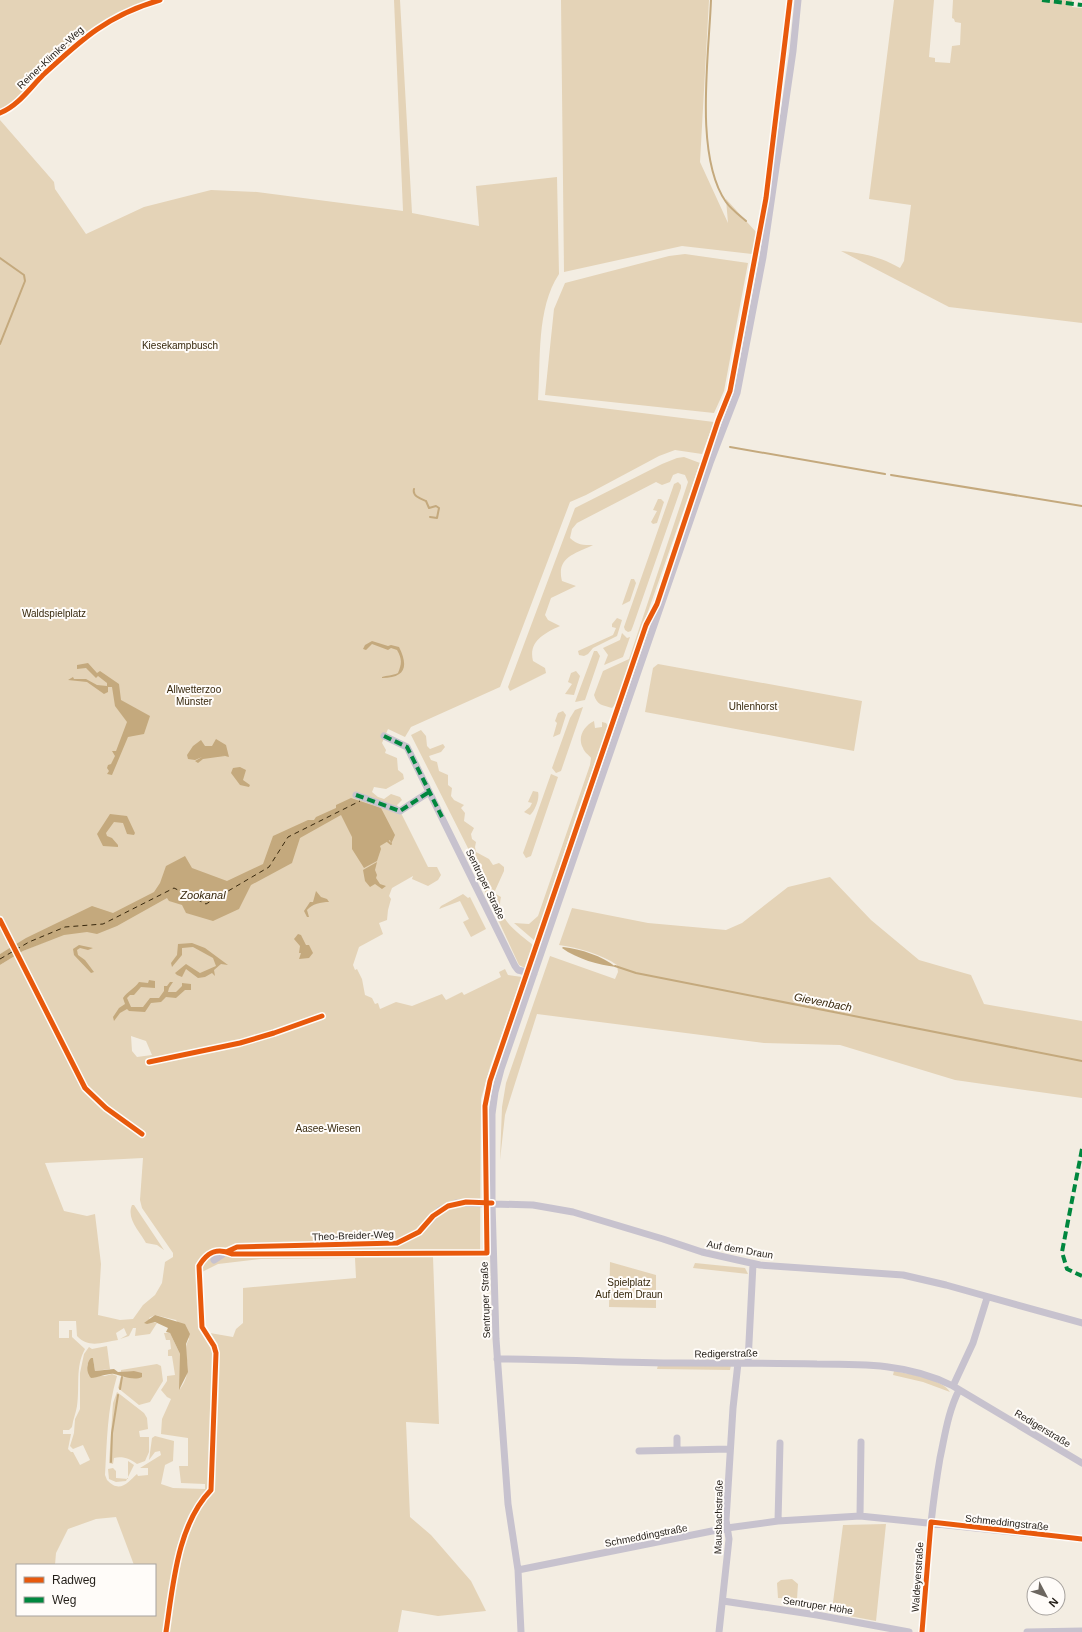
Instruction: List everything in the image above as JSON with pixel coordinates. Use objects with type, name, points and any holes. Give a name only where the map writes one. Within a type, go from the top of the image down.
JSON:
[{"type":"street","name":"Reiner-Klimke-Weg","points":[[0,113],[16,103],[66,53],[99,27],[123,12],[160,0]]},
{"type":"street","name":"Sentruper Straße","points":[[521,1632],[518,1570],[508,1504],[497,1359],[492,1203],[492,1114],[495,1092],[501,1069],[710,463],[737,393],[769,221],[793,50],[798,0]]},
{"type":"street","name":"Sentruper Straße","points":[[384,736],[407,748],[515,966],[518,970],[534,974]]},
{"type":"street","points":[[356,795],[400,811],[429,792]]},
{"type":"street","name":"Theo-Breider-Weg","points":[[214,1260],[237,1247],[397,1243],[419,1232],[433,1216],[448,1206],[466,1202],[492,1203]]},
{"type":"street","name":"Auf dem Draun","points":[[492,1203],[532,1205],[573,1212],[702,1252],[753,1264],[903,1275],[946,1284],[987,1298],[1082,1323]]},
{"type":"street","points":[[748,1362],[753,1264]]},
{"type":"street","points":[[956,1388],[987,1298]]},
{"type":"street","name":"Redigerstraße","points":[[497,1359],[678,1363],[748,1362],[885,1366],[913,1371],[956,1388],[1082,1463]]},
{"type":"street","name":"Mausbachstraße","points":[[719,1632],[729,1539],[726,1520],[730,1449],[738,1363]]},
{"type":"street","name":"Waldeyerstraße","points":[[922,1632],[931,1522],[946,1425],[956,1388]]},
{"type":"street","points":[[677,1438],[677,1450]]},
{"type":"street","points":[[860,1516],[862,1442]]},
{"type":"street","points":[[778,1521],[780,1443]]},
{"type":"street","points":[[639,1451],[730,1449]]},
{"type":"street","name":"Schmeddingstraße","points":[[518,1570],[727,1528],[778,1521],[860,1516],[931,1522],[1082,1539]]},
{"type":"street","name":"Sentruper Höhe","points":[[723,1601],[817,1615],[909,1632]]},
{"type":"street","points":[[1027,1632],[1082,1631]]},
{"type":"green space","points":[[0,0],[160,0],[99,27],[16,103],[0,112]]},
{"type":"green space","points":[[394,0],[400,0],[412,213],[479,226],[476,186],[557,177],[559,274],[546,303],[543,319],[538,400],[714,422],[702,454],[675,450],[659,456],[570,502],[500,687],[411,727],[405,737],[388,729],[382,743],[386,750],[385,753],[397,758],[398,770],[403,774],[404,779],[386,789],[374,787],[372,792],[378,797],[384,799],[391,794],[400,797],[402,800],[397,805],[428,867],[437,867],[441,875],[438,880],[428,886],[412,879],[413,876],[392,888],[389,896],[391,899],[387,920],[379,923],[383,934],[359,947],[353,965],[355,970],[357,969],[362,979],[365,995],[372,998],[375,1004],[378,1003],[380,1009],[396,1002],[412,1006],[442,994],[446,1000],[462,992],[464,995],[501,977],[499,972],[505,969],[508,975],[522,977],[490,1067],[481,1099],[480,1257],[433,1257],[439,1424],[406,1422],[410,1517],[431,1535],[471,1581],[486,1611],[438,1616],[402,1610],[398,1632],[0,1632],[0,965],[23,951],[47,941],[42,931],[0,954],[0,120],[54,182],[55,189],[86,234],[144,207],[211,190],[257,192],[403,211]],"holes":[[[131,1036],[146,1041],[152,1055],[137,1057],[132,1051]],[[143,1158],[140,1200],[142,1208],[173,1253],[173,1257],[165,1262],[162,1283],[155,1295],[143,1305],[133,1319],[120,1320],[98,1315],[101,1264],[95,1214],[87,1216],[64,1211],[45,1163]],[[355,1258],[356,1278],[243,1288],[243,1323],[236,1329],[233,1337],[210,1333],[203,1324],[202,1272],[218,1264],[261,1259]],[[155,1315],[176,1320],[189,1339],[186,1350],[188,1368],[187,1374],[180,1389],[180,1354],[170,1333],[164,1333],[166,1340],[170,1340],[171,1349],[168,1350],[168,1356],[172,1356],[175,1375],[167,1376],[167,1381],[161,1390],[171,1399],[162,1419],[161,1434],[188,1438],[188,1466],[179,1466],[181,1483],[205,1484],[205,1489],[173,1488],[161,1484],[165,1465],[173,1461],[174,1441],[155,1436],[152,1438],[149,1460],[155,1452],[160,1451],[161,1455],[140,1468],[148,1468],[148,1475],[138,1476],[137,1474],[127,1483],[120,1486],[116,1486],[107,1480],[105,1475],[108,1426],[111,1401],[117,1376],[112,1374],[105,1376],[89,1376],[87,1365],[93,1358],[95,1371],[110,1369],[107,1346],[92,1349],[89,1347],[84,1354],[80,1373],[80,1409],[75,1419],[74,1433],[70,1446],[73,1449],[83,1445],[90,1460],[80,1465],[73,1452],[68,1449],[71,1434],[63,1434],[63,1430],[69,1430],[72,1427],[78,1399],[78,1377],[80,1363],[85,1349],[72,1337],[72,1330],[69,1330],[69,1338],[59,1338],[59,1321],[76,1321],[77,1336],[86,1342],[96,1344],[118,1340],[116,1333],[124,1328],[127,1335],[120,1339],[129,1336],[133,1328],[136,1328],[135,1336],[150,1334],[157,1323],[152,1322],[149,1318]]]},
{"type":"green space","points":[[561,0],[709,0],[700,162],[728,223],[726,199],[757,233],[752,254],[682,246],[564,272]]},
{"type":"green space","points":[[894,0],[934,0],[929,57],[935,58],[935,62],[950,63],[952,46],[960,45],[961,23],[955,22],[952,18],[953,0],[1072,0],[1072,7],[1082,8],[1082,323],[949,307],[841,251],[872,256],[900,268],[904,261],[911,205],[869,199]]},
{"type":"green space","points":[[685,254],[748,263],[724,391],[714,413],[545,395],[554,309],[565,283],[669,256]]},
{"type":"green space","points":[[684,457],[700,463],[616,703],[612,708],[603,705],[598,703],[594,695],[603,671],[629,659],[688,482],[685,475],[678,473],[673,475],[670,482],[662,485],[656,482],[577,523],[572,529],[570,538],[575,542],[593,545],[568,557],[564,561],[561,573],[562,581],[576,586],[551,598],[545,615],[548,620],[560,626],[544,635],[535,643],[532,654],[533,661],[545,668],[546,673],[510,691],[508,687],[575,508],[662,464]]},
{"type":"green space","points":[[678,482],[681,485],[681,488],[633,626],[631,631],[628,632],[624,627],[674,484]]},
{"type":"green space","points":[[658,499],[661,499],[664,502],[657,523],[653,524],[651,522],[657,511],[653,510]]},
{"type":"green space","points":[[631,579],[634,579],[636,583],[630,601],[622,605]]},
{"type":"green space","points":[[617,618],[622,620],[617,636],[593,648],[584,656],[579,655],[578,651],[613,635],[616,628],[612,627],[612,624]]},
{"type":"green space","points":[[622,633],[627,638],[630,637],[623,657],[604,665],[608,655],[603,648],[620,640]]},
{"type":"green space","points":[[594,651],[597,651],[600,656],[585,700],[575,702]]},
{"type":"green space","name":"Uhlenhorst","points":[[658,664],[862,701],[854,751],[645,712],[653,668]]},
{"type":"green space","points":[[576,671],[580,676],[574,695],[565,694],[572,684],[568,682],[571,673]]},
{"type":"green space","points":[[583,707],[561,771],[556,773],[552,768],[570,718],[575,710]]},
{"type":"green space","points":[[563,711],[566,715],[560,734],[553,737],[557,723],[555,721],[558,713]]},
{"type":"green space","points":[[594,721],[595,728],[602,727],[602,722],[606,723],[608,726],[577,813],[535,941],[514,923],[529,924],[538,916],[590,765],[591,758],[585,752],[581,744],[582,732],[590,723]]},
{"type":"green space","points":[[421,730],[426,736],[427,746],[430,749],[443,744],[445,747],[441,752],[429,756],[431,760],[437,762],[439,771],[448,775],[448,785],[452,788],[451,796],[454,800],[464,805],[461,808],[465,813],[464,821],[474,828],[471,834],[472,839],[476,842],[476,852],[489,859],[493,865],[499,863],[504,867],[504,871],[494,893],[501,897],[500,905],[505,919],[515,931],[534,946],[525,968],[519,965],[481,883],[484,881],[479,870],[411,735]]},
{"type":"green space","points":[[551,774],[558,777],[531,856],[526,858],[523,853]]},
{"type":"green space","points":[[533,791],[538,792],[538,801],[530,815],[524,812],[532,803],[528,802]]},
{"type":"green space","points":[[830,877],[871,920],[919,960],[971,975],[984,1004],[1082,1021],[1082,1098],[955,1080],[840,1045],[764,1043],[537,1014],[505,1115],[500,1160],[502,1107],[506,1083],[550,956],[615,979],[618,972],[617,965],[611,961],[582,950],[559,945],[572,908],[648,923],[726,930],[742,923],[788,887]]},
{"type":"green space","points":[[463,894],[468,898],[470,897],[486,929],[471,937],[463,922],[469,919],[460,901],[439,909],[441,906]]},
{"type":"green space","points":[[132,1205],[134,1205],[164,1250],[157,1245],[146,1243],[132,1220]]},
{"type":"green space","name":"Spielplatz Auf dem Draun","points":[[610,1262],[656,1275],[656,1308],[609,1307]]},
{"type":"green space","points":[[695,1263],[745,1268],[748,1274],[693,1268]]},
{"type":"green space","points":[[157,1364],[161,1366],[163,1381],[150,1402],[139,1405],[118,1388],[121,1377],[139,1378],[134,1371],[121,1372],[121,1370]]},
{"type":"green space","points":[[658,1365],[731,1365],[730,1370],[657,1369]]},
{"type":"green space","points":[[894,1371],[933,1380],[946,1387],[950,1392],[923,1382],[893,1375]]},
{"type":"green space","points":[[117,1392],[144,1413],[147,1418],[148,1429],[139,1431],[140,1437],[149,1437],[149,1452],[145,1461],[137,1464],[129,1459],[120,1457],[114,1458],[113,1464],[109,1463],[113,1403]]},
{"type":"green space","points":[[128,1461],[134,1465],[128,1477]]},
{"type":"green space","points":[[113,1468],[116,1471],[116,1478],[127,1479],[126,1481],[116,1482],[109,1479],[108,1469]]},
{"type":"green space","points":[[886,1524],[876,1621],[844,1615],[832,1610],[843,1525]]},
{"type":"green space","points":[[792,1579],[798,1584],[797,1599],[778,1598],[777,1583],[781,1580]]},
{"type":"water","points":[[372,641],[388,646],[391,645],[399,647],[404,660],[403,670],[400,673],[396,676],[382,678],[384,676],[398,673],[401,659],[397,650],[391,648],[388,650],[372,644],[366,650],[363,649],[365,645]]},
{"type":"water","points":[[88,663],[97,673],[100,671],[119,684],[121,700],[150,716],[144,734],[128,737],[112,775],[107,774],[109,771],[107,768],[115,756],[112,751],[116,751],[127,722],[115,706],[112,687],[108,687],[108,692],[104,694],[87,682],[68,680],[73,677],[74,679],[86,679],[97,685],[107,686],[107,683],[98,676],[96,678],[86,668],[77,669],[77,665]]},
{"type":"water","points":[[216,739],[226,745],[229,757],[218,754],[225,756],[203,759],[198,763],[195,761],[202,757],[195,760],[188,759],[187,755],[193,746],[201,740],[205,746],[212,746]]},
{"type":"water","points":[[240,767],[246,770],[243,780],[250,785],[249,787],[240,785],[231,773],[233,768]]},
{"type":"water","name":"Zookanal","points":[[351,798],[381,808],[395,835],[391,844],[390,840],[380,846],[381,849],[377,861],[364,868],[352,849],[352,837],[341,815],[300,838],[292,863],[251,885],[239,909],[213,921],[186,913],[182,905],[169,901],[167,898],[117,926],[97,934],[87,932],[64,935],[23,951],[0,965],[0,954],[26,938],[92,906],[113,913],[154,892],[160,883],[166,866],[185,856],[192,868],[227,881],[263,864],[273,836],[308,820],[314,820],[316,817],[336,808],[336,805]]},
{"type":"water","points":[[110,814],[127,816],[135,833],[134,835],[127,834],[123,823],[114,822],[106,833],[107,836],[112,838],[118,845],[118,847],[103,846],[97,834]]},
{"type":"water","points":[[377,862],[375,870],[377,875],[376,878],[380,884],[386,886],[382,889],[375,884],[370,887],[365,881],[363,870]]},
{"type":"water","points":[[316,891],[321,897],[327,899],[329,902],[311,906],[307,910],[309,917],[307,917],[304,911],[310,902],[313,902]]},
{"type":"water","points":[[298,934],[301,935],[306,945],[309,945],[313,953],[309,958],[299,959],[301,953],[299,953],[300,946],[294,939]]},
{"type":"water","points":[[192,943],[205,948],[228,965],[221,964],[214,970],[215,976],[212,973],[205,977],[198,978],[186,969],[182,977],[177,975],[175,973],[186,964],[200,973],[216,966],[213,958],[193,947],[182,948],[182,955],[172,967],[171,963],[177,955],[178,944]]},
{"type":"water","points":[[79,945],[93,948],[88,950],[80,948],[77,950],[78,955],[85,960],[94,972],[91,973],[74,955],[73,949]]},
{"type":"water","points":[[562,948],[577,949],[591,954],[616,967],[602,965],[581,958],[568,952]]},
{"type":"water","points":[[149,980],[155,981],[155,988],[141,987],[134,995],[130,995],[127,998],[131,1007],[143,1007],[150,998],[159,998],[164,991],[164,986],[167,986],[170,982],[173,982],[168,992],[176,992],[182,986],[182,983],[191,984],[191,990],[185,990],[176,998],[166,997],[161,1002],[151,1003],[145,1012],[129,1011],[127,1009],[120,1013],[114,1021],[113,1017],[119,1008],[125,1004],[123,998],[139,982],[148,983]]},
{"type":"water","points":[[155,1315],[185,1324],[190,1334],[186,1344],[188,1372],[179,1390],[180,1354],[170,1333],[166,1332],[168,1328],[155,1322],[147,1324],[144,1323]]},
{"type":"water","points":[[91,1358],[93,1358],[95,1371],[114,1369],[118,1372],[134,1371],[142,1373],[142,1377],[132,1378],[112,1374],[91,1378],[87,1368]]},
{"type":"waterway","points":[[711,0],[706,76],[707,132],[710,159],[716,182],[726,202],[746,221]]},
{"type":"waterway","points":[[0,258],[24,275],[25,281],[0,344]]},
{"type":"waterway","points":[[730,447],[885,474]]},
{"type":"waterway","points":[[891,475],[1082,506]]},
{"type":"waterway","points":[[414,489],[414,494],[426,501],[429,508],[436,506],[439,508],[437,518],[430,517]]},
{"type":"waterway","name":"Gievenbach","points":[[386,840],[391,844]]},
{"type":"waterway","name":"Gievenbach","points":[[615,966],[636,973],[1082,1061]]},
{"type":"waterway","points":[[120,1389],[122,1377]]},
{"type":"waterway","points":[[111,1462],[112,1433],[118,1395]]},
{"type":"ferry route","points":[[0,959],[29,942],[65,927],[103,924],[174,888],[206,904],[269,867],[288,837],[360,801]]},
{"type":"marked path","points":[[1042,0],[1082,5]]},
{"type":"marked path","points":[[384,736],[407,747],[442,817]]},
{"type":"marked path","points":[[356,795],[400,811],[429,792]]},
{"type":"marked path","points":[[1082,1149],[1062,1252],[1067,1269],[1082,1276]]},
{"type":"cycle path","points":[[0,113],[18,101],[43,75],[83,39],[125,13],[160,0]]},
{"type":"cycle path","points":[[166,1632],[174,1576],[184,1538],[191,1520],[200,1504],[211,1490],[216,1353],[214,1346],[202,1327],[199,1266],[205,1257],[217,1251],[232,1254],[487,1253],[485,1106],[490,1081],[646,625],[657,604],[718,421],[730,391],[766,198],[790,0]]},
{"type":"cycle path","points":[[0,920],[85,1088],[106,1108],[142,1134]]},
{"type":"cycle path","points":[[149,1062],[240,1043],[322,1016]]},
{"type":"cycle path","points":[[226,1252],[237,1247],[397,1243],[419,1232],[433,1216],[448,1206],[466,1202],[492,1203]]},
{"type":"cycle path","points":[[922,1632],[931,1522],[1082,1539]]},
{"type":"park label","name":"Kiesekampbusch","points":[[180,345]]},
{"type":"park label","name":"Waldspielplatz","points":[[54,613]]},
{"type":"park label","name":"Allwetterzoo Münster","points":[[194,694]]},
{"type":"park label","name":"Aasee-Wiesen","points":[[328,1128]]}]
